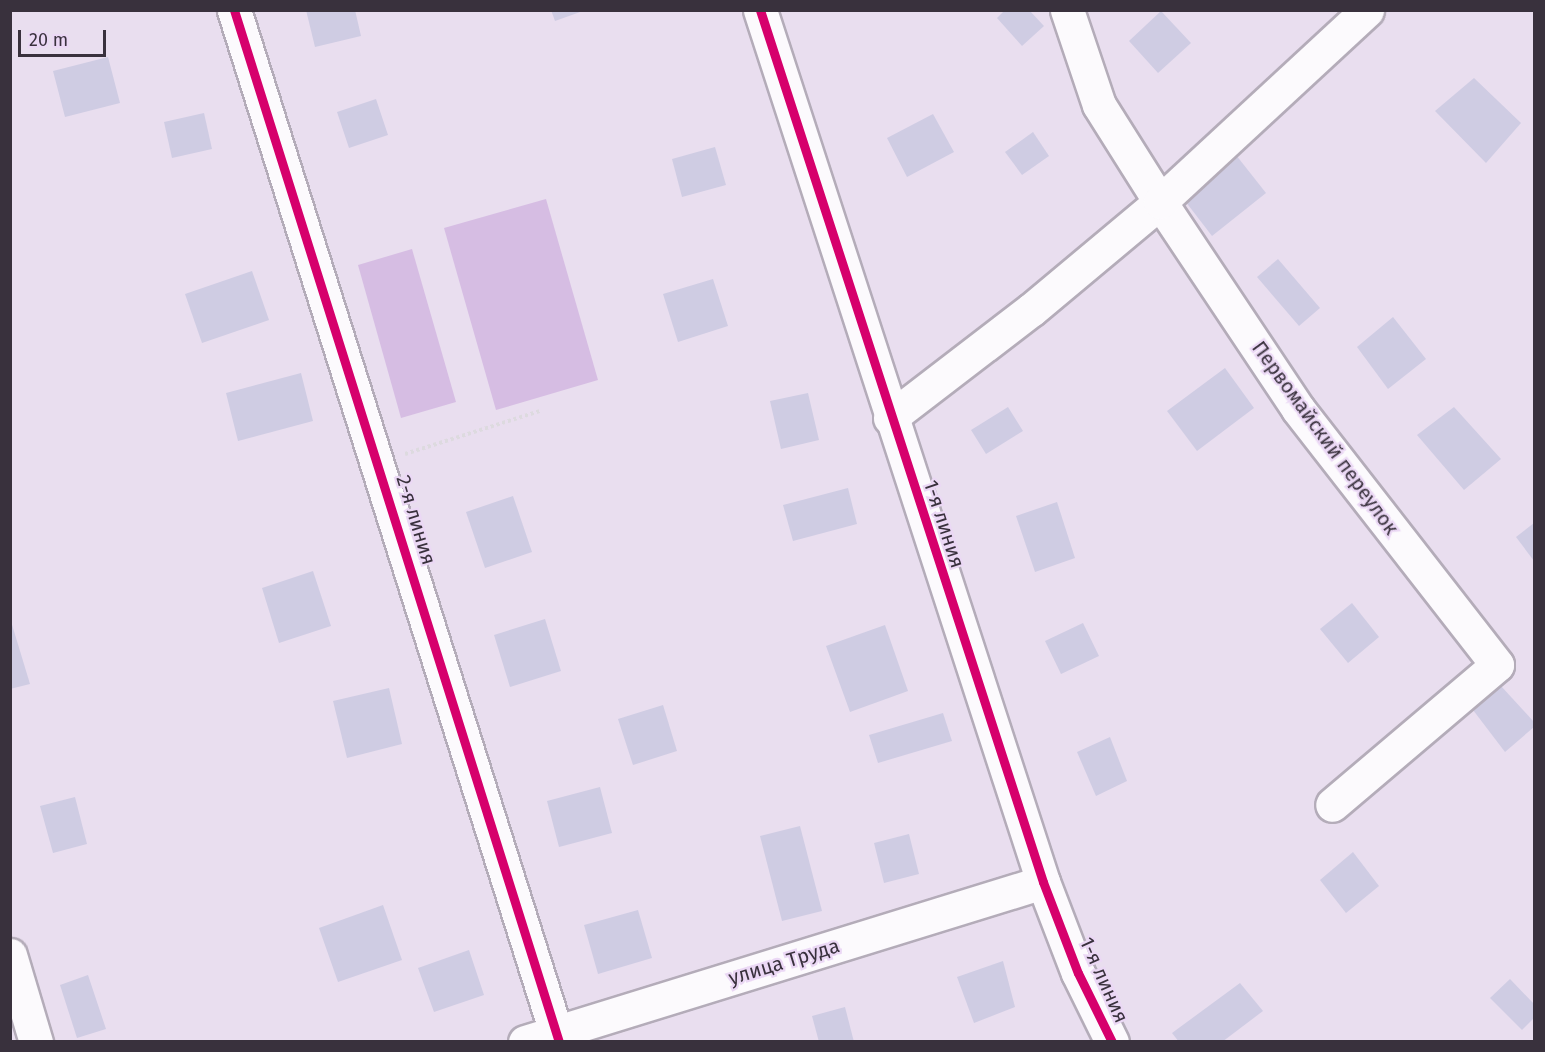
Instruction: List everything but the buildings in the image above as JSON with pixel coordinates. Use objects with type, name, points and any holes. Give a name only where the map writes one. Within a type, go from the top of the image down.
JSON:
[{"type":"street","name":"2-я линия","points":[[234,10],[379,463],[547,1039]]},
{"type":"street","name":"1-я линия","points":[[760,10],[890,418],[1043,882],[1078,974],[1112,1041]]},
{"type":"street","name":"Первомайский переулок","points":[[1067,10],[1099,105],[1160,201],[1298,409],[1497,665],[1332,805]]},
{"type":"street","points":[[890,418],[1031,310],[1160,201],[1367,10]]},
{"type":"street","name":"улица Труда","points":[[547,1039],[1043,882]]},
{"type":"street","points":[[10,954],[36,1041]]},
{"type":"path","points":[[379,463],[540,411]]},
{"type":"shaded area","points":[[546,199],[598,380],[496,410],[444,228]]},
{"type":"shaded area","points":[[412,249],[456,402],[401,418],[358,265]]},
{"type":"cycle path","points":[[234,10],[559,1042]]},
{"type":"cycle path","points":[[760,10],[1043,882],[1078,973],[1112,1042]]}]
